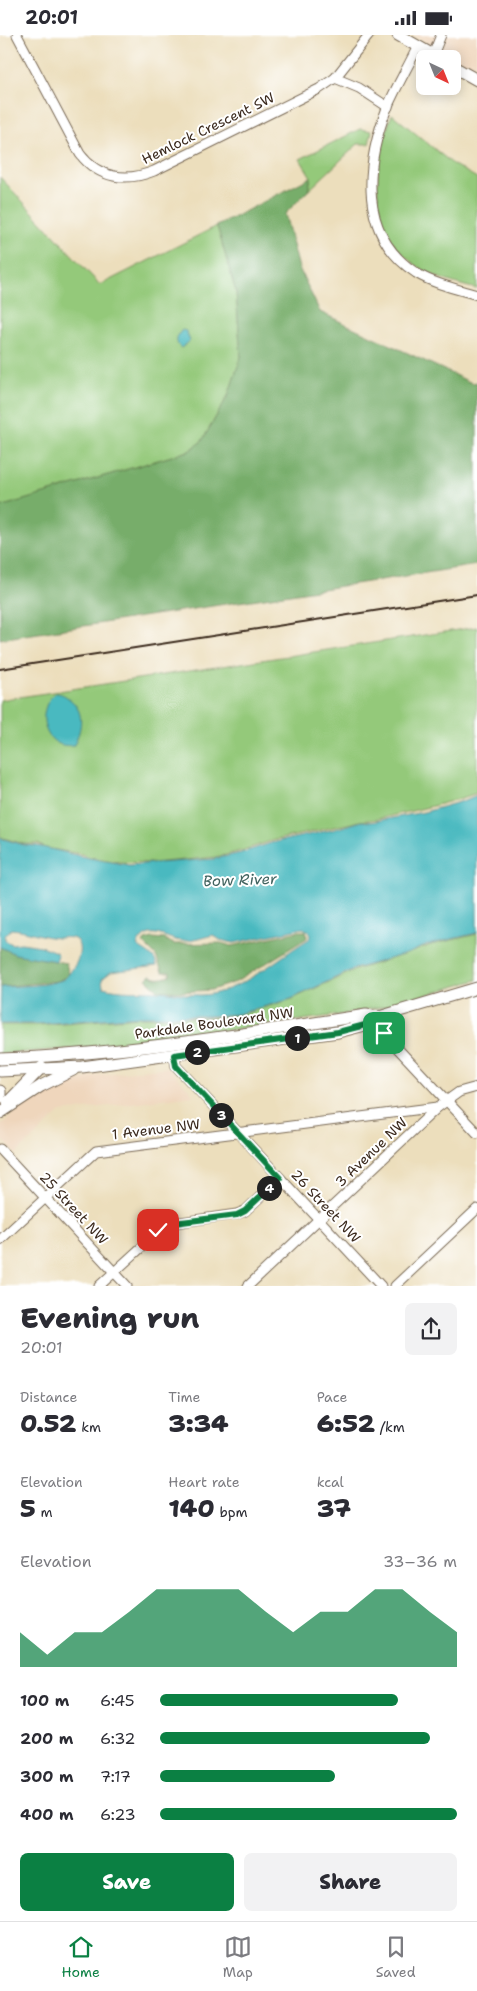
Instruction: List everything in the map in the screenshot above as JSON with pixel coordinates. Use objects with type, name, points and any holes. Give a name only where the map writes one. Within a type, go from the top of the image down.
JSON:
[{"type":"main road","points":[[398,35],[416,42],[427,50]]},
{"type":"main road","points":[[461,71],[477,80]]},
{"type":"main road","name":"Parkdale Boulevard NW","points":[[0,1070],[82,1067],[338,1032],[369,1024],[379,1017],[477,988]]},
{"type":"main road","name":"Parkdale Boulevard NW","points":[[6,1059],[52,1057],[158,1047],[366,1015],[379,1017]]},
{"type":"main road","points":[[0,1112],[52,1057]]},
{"type":"main road","points":[[0,1070],[6,1059]]},
{"type":"main road","points":[[0,1112],[49,1082],[82,1067]]},
{"type":"main road","points":[[0,1091],[0,1097]]},
{"type":"street","name":"Hemlock Crescent SW","points":[[17,35],[80,155],[96,169],[120,178],[134,178],[154,171],[319,89],[335,78],[369,35]]},
{"type":"street","points":[[438,50],[441,35]]},
{"type":"street","points":[[416,42],[388,107],[378,136],[371,169],[371,202],[380,231],[400,260],[419,274],[436,282],[477,295]]},
{"type":"street","points":[[335,78],[359,88],[388,107]]},
{"type":"street","points":[[379,1017],[385,1035],[477,1133]]},
{"type":"street","name":"26 Street NW","points":[[174,1055],[176,1066],[381,1286]]},
{"type":"street","points":[[446,1100],[459,1092],[477,1087]]},
{"type":"street","name":"3 Avenue NW","points":[[248,1286],[446,1100]]},
{"type":"street","name":"1 Avenue NW","points":[[0,1240],[96,1151],[438,1107]]},
{"type":"street","name":"25 Street NW","points":[[0,1149],[127,1286]]},
{"type":"street","points":[[99,1286],[166,1224],[237,1215],[245,1211],[280,1178]]},
{"type":"street","points":[[395,1286],[477,1209]]},
{"type":"shaded area","points":[[412,35],[477,35],[477,71],[461,62],[461,50],[439,50]]},
{"type":"shaded area","points":[[167,1067],[194,1095],[61,1112],[16,1154],[0,1137],[0,1126],[12,1115],[39,1095],[56,1086],[98,1075]]},
{"type":"green space","points":[[392,114],[454,165],[477,178],[477,289],[453,283],[429,273],[408,259],[393,242],[384,223],[379,203],[378,181],[380,159]]},
{"type":"green space","points":[[360,129],[372,131],[369,144],[358,144],[308,191],[311,177],[300,159]]},
{"type":"green space","points":[[0,177],[100,285],[217,226],[236,292],[241,357],[228,396],[202,441],[189,451],[0,507]]},
{"type":"green space","points":[[311,177],[308,191],[285,214],[299,268],[320,312],[472,383],[477,382],[477,565],[0,639],[0,507],[189,451],[202,441],[228,396],[241,357],[236,292],[217,226]]},
{"type":"green space","points":[[477,627],[477,793],[442,804],[378,819],[360,821],[271,841],[218,857],[151,863],[119,862],[45,848],[38,844],[24,844],[0,837],[0,700]]},
{"type":"green space","points":[[306,931],[307,938],[236,982],[211,990],[178,992],[158,990],[146,979],[150,975],[158,978],[165,977],[170,975],[170,972],[162,972],[156,956],[143,943],[145,940],[153,938],[164,939],[174,944],[221,943],[232,946]]},
{"type":"green space","points":[[477,934],[477,980],[387,1006],[345,1014],[132,1044],[0,1054],[0,1025],[38,1025],[141,1017],[212,1018],[239,1015],[292,999],[355,970],[431,945]]},
{"type":"green space","points":[[0,947],[15,954],[66,963],[69,975],[58,981],[0,987]]},
{"type":"water","points":[[182,330],[186,331],[190,341],[181,348],[177,339]]},
{"type":"water","points":[[55,693],[69,698],[79,712],[81,723],[74,745],[64,745],[55,742],[45,728],[45,710]]},
{"type":"water","name":"Bow River","points":[[477,795],[477,933],[427,945],[409,953],[354,969],[291,999],[238,1014],[141,1016],[38,1024],[0,1024],[1,987],[37,985],[62,980],[75,965],[79,956],[79,949],[78,943],[72,938],[57,938],[11,929],[5,936],[5,940],[12,944],[21,943],[41,946],[56,952],[58,955],[56,961],[15,954],[0,947],[0,838],[24,845],[129,865],[214,859],[362,821],[371,822],[424,812]],"holes":[[[303,928],[309,931],[311,936],[309,939],[257,974],[229,989],[194,995],[103,987],[102,979],[111,972],[157,966],[152,957],[137,946],[147,935],[153,934],[185,941],[213,935],[220,940],[234,943]]]},
{"type":"railway","points":[[0,669],[477,595]]},
{"type":"route","points":[[158,1230],[166,1224],[237,1215],[245,1211],[280,1178],[176,1066],[174,1055],[338,1032],[369,1024],[379,1017],[384,1033]]}]
